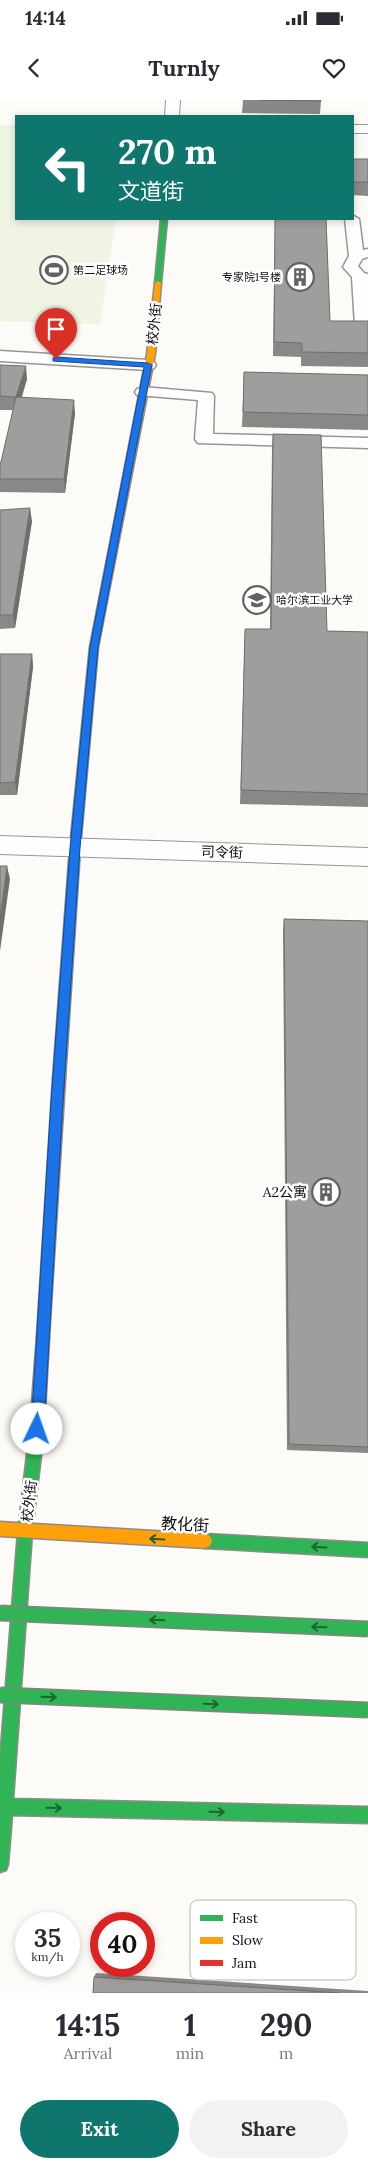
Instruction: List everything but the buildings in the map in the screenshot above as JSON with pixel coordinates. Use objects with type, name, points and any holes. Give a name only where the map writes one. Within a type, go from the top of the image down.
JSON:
[{"type":"main road","name":"校外街","points":[[0,1864],[25,1532],[37,1429],[75,848],[94,647],[148,365],[164,220]]},
{"type":"main road","name":"教化街","points":[[0,1529],[25,1532],[368,1550]]},
{"type":"main road","points":[[0,1613],[368,1629]]},
{"type":"main road","points":[[0,1695],[368,1710]]},
{"type":"main road","points":[[3,1807],[368,1815]]},
{"type":"street","points":[[172,115],[173,100]]},
{"type":"street","points":[[354,129],[368,129]]},
{"type":"street","name":"司令街","points":[[0,845],[368,856]]},
{"type":"lane","points":[[352,220],[354,239],[362,254],[350,267],[364,284],[363,326]]},
{"type":"lane","points":[[354,239],[368,246]]},
{"type":"lane","points":[[0,356],[148,365]]},
{"type":"lane","points":[[143,392],[206,396],[204,439],[368,443]]},
{"type":"green space","name":"第二足球场","points":[[0,125],[15,125],[15,220],[116,220],[100,324],[0,321]]},
{"type":"traffic: fast","points":[[158,283],[164,220]]},
{"type":"traffic: fast","points":[[59,1079],[75,848],[94,647],[101,611]]},
{"type":"traffic: fast","points":[[0,1864],[25,1532],[37,1429],[43,1337]]},
{"type":"traffic: fast","points":[[205,1541],[368,1550]]},
{"type":"traffic: fast","points":[[0,1613],[368,1629]]},
{"type":"traffic: fast","points":[[0,1695],[368,1710]]},
{"type":"traffic: fast","points":[[0,1807],[368,1815]]},
{"type":"traffic: slow","points":[[101,611],[151,354],[158,283]]},
{"type":"traffic: slow","points":[[0,1529],[205,1541]]},
{"type":"traffic: jam","points":[[43,1337],[59,1079]]},
{"type":"place","name":"第二足球场","points":[[54,270]]},
{"type":"place","name":"专家院1号楼","points":[[300,277]]},
{"type":"place","name":"哈尔滨工业大学","points":[[257,600]]},
{"type":"place","name":"A2公寓","points":[[326,1192]]},
{"type":"route","points":[[37,1429],[75,848],[94,647],[148,365],[56,359]]}]
